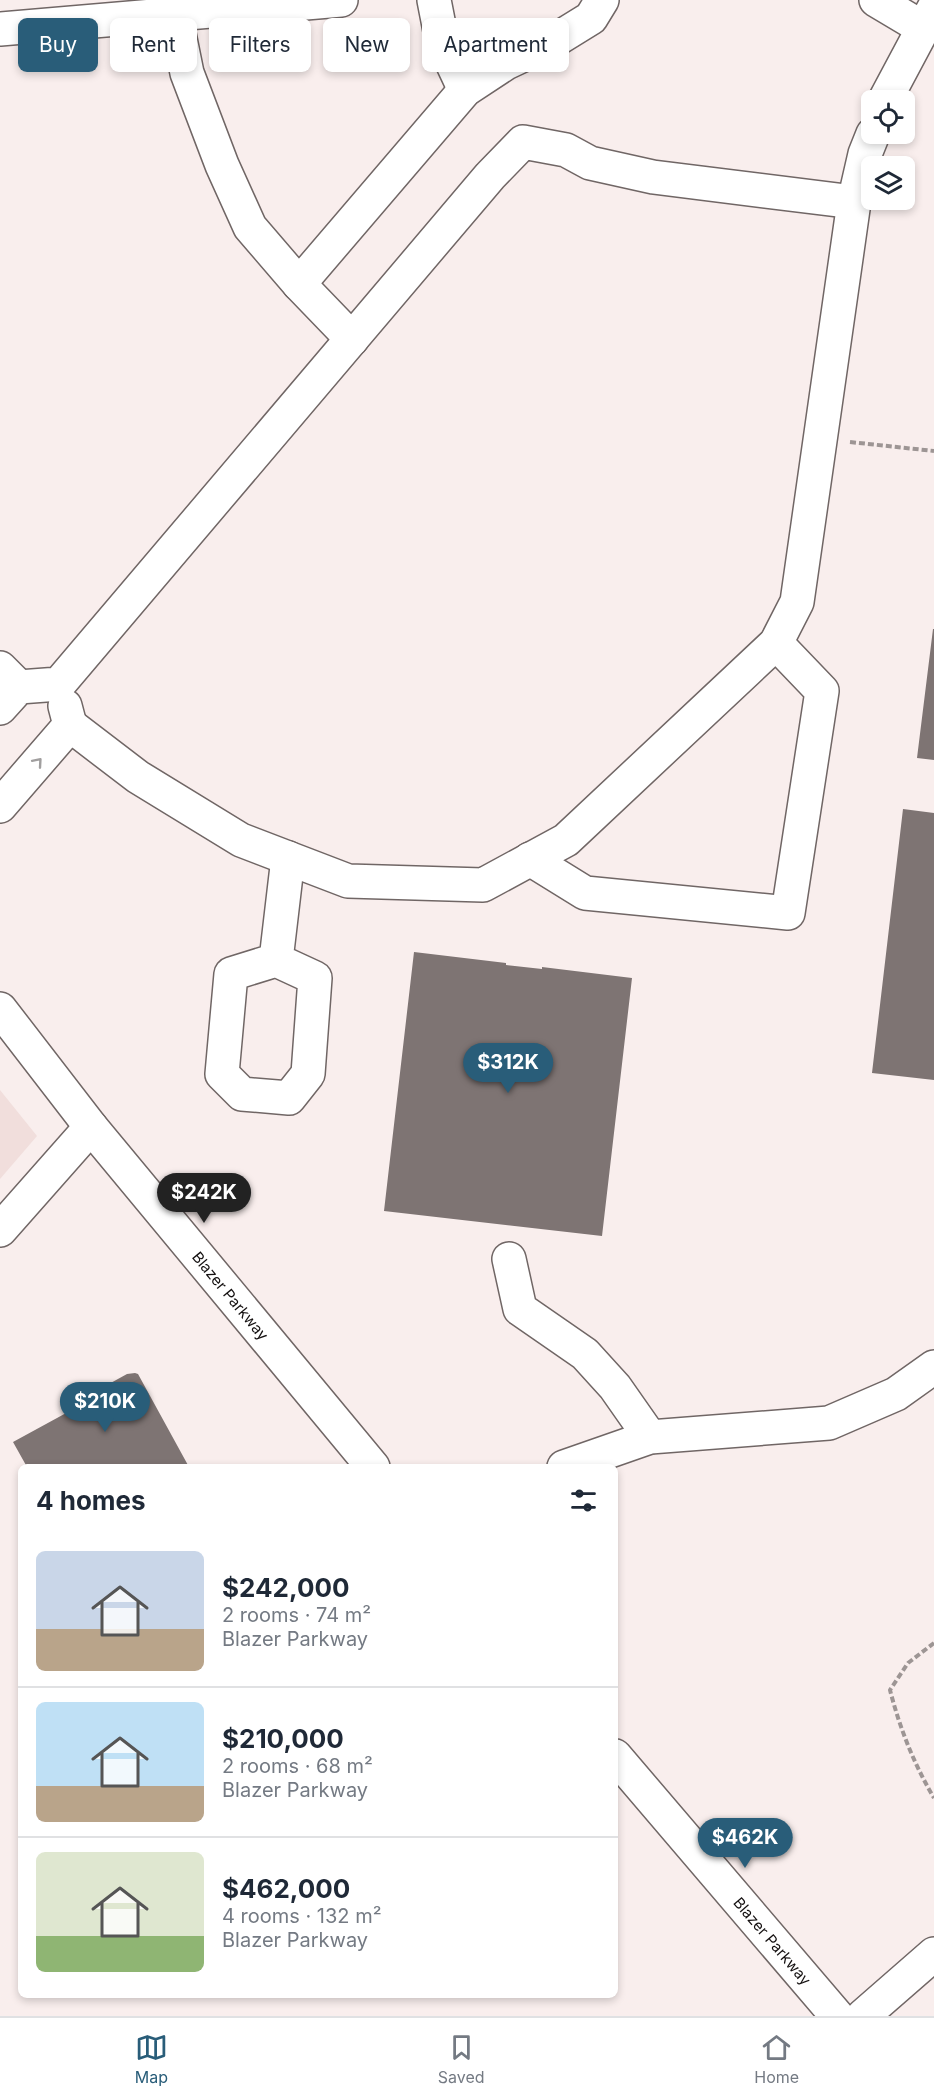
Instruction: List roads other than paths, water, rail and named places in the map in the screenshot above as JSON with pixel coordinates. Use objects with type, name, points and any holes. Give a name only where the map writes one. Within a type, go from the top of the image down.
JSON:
[{"type":"street","points":[[0,29],[174,7],[341,0]]},
{"type":"street","points":[[434,0],[442,41],[465,90]]},
{"type":"street","points":[[299,284],[465,90],[506,63],[557,39],[591,18],[602,0]]},
{"type":"street","points":[[876,0],[928,18],[890,90]]},
{"type":"street","points":[[174,7],[188,73],[222,165],[250,227],[299,284],[352,339]]},
{"type":"street","points":[[6,688],[59,684],[490,176],[523,142],[566,150],[591,163],[653,177],[854,202]]},
{"type":"street","points":[[59,684],[70,725],[138,777],[241,840],[348,881],[483,885],[566,840],[776,643],[797,602],[854,202],[869,144]]},
{"type":"street","points":[[530,859],[585,894],[788,913],[822,691],[776,643]]},
{"type":"street","points":[[0,806],[70,725]]},
{"type":"street","points":[[276,960],[288,858]]},
{"type":"street","name":"Blazer Parkway","points":[[0,1009],[91,1127],[371,1464]]},
{"type":"street","points":[[0,1230],[91,1127]]},
{"type":"street","points":[[509,1259],[520,1309],[585,1353],[615,1387],[650,1437]]},
{"type":"street","points":[[573,1464],[650,1437],[829,1424],[896,1394],[934,1367]]},
{"type":"street","name":"Blazer Parkway","points":[[618,1760],[837,2016]]},
{"type":"street","points":[[863,2016],[934,1954]]}]
